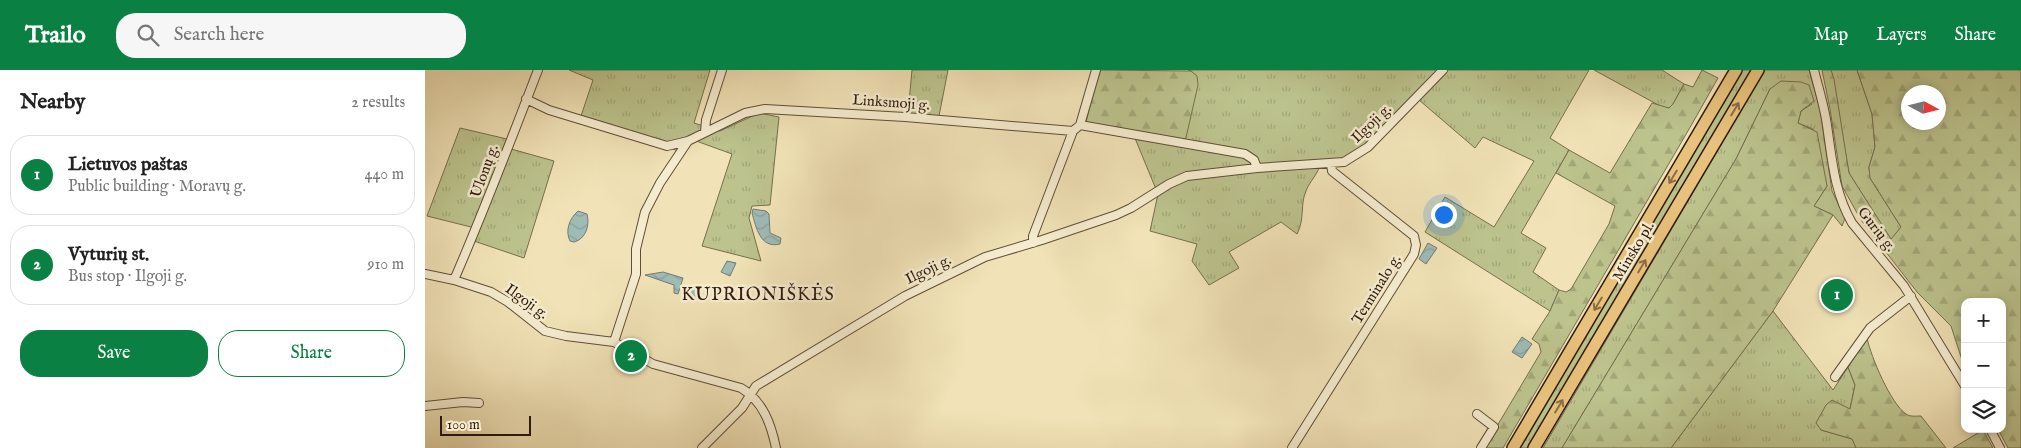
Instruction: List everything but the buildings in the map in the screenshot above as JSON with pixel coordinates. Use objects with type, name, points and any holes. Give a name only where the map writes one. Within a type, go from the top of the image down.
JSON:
[{"type":"highway","name":"Minsko pl.","points":[[1534,448],[1758,70]]},
{"type":"highway","name":"Minsko pl.","points":[[1513,448],[1734,71]]},
{"type":"street","name":"Ulonų g.","points":[[454,280],[485,210],[502,159],[538,70]]},
{"type":"street","points":[[705,132],[706,120],[722,70]]},
{"type":"street","points":[[1033,243],[1033,236],[1073,131],[1081,125],[1095,70]]},
{"type":"street","name":"Ilgoji g.","points":[[425,274],[454,280],[500,297],[545,331],[566,336],[614,342],[653,364],[741,388],[750,393],[762,382],[905,296],[985,257],[1116,215],[1169,184],[1187,176],[1257,168],[1344,162],[1368,147],[1443,70]]},
{"type":"street","name":"Gurių g.","points":[[1814,70],[1822,99],[1833,169],[1840,199],[1853,223],[1911,296],[1961,379]]},
{"type":"street","points":[[527,99],[549,110],[667,146],[673,156],[673,164]]},
{"type":"street","name":"Linksmoji g.","points":[[667,146],[688,141],[745,113],[765,109],[905,117],[1073,131]]},
{"type":"street","points":[[1081,125],[1245,154],[1254,160],[1257,168]]},
{"type":"street","points":[[614,342],[636,274],[636,249],[645,212],[688,141]]},
{"type":"street","name":"Terminalo g.","points":[[1292,448],[1414,254],[1416,245],[1414,236],[1332,171],[1331,164]]},
{"type":"street","points":[[1835,377],[1870,328],[1911,296]]},
{"type":"street","points":[[702,448],[741,408],[750,393],[769,421],[776,448]]},
{"type":"street","points":[[425,406],[463,402],[479,403]]},
{"type":"street","points":[[1477,414],[1493,427],[1481,448]]},
{"type":"street","points":[[1991,433],[2000,448]]},
{"type":"green space","points":[[569,70],[710,70],[694,123],[720,131],[759,113],[779,117],[770,205],[752,206],[749,218],[761,261],[702,246],[732,154],[688,138],[678,151],[623,129],[581,116],[593,80]]},
{"type":"green space","points":[[912,70],[948,70],[939,116],[908,113]]},
{"type":"green space","points":[[1099,70],[1191,71],[1197,76],[1198,85],[1185,142],[1086,122]]},
{"type":"green space","points":[[1188,70],[1439,70],[1362,147],[1342,158],[1320,163],[1304,196],[1301,223],[1297,234],[1281,222],[1229,252],[1239,268],[1209,285],[1192,261],[1197,244],[1150,231],[1158,194],[1132,131],[1191,71]]},
{"type":"green space","points":[[1445,70],[1589,70],[1550,138],[1569,150],[1521,233],[1546,248],[1533,272],[1559,290],[1550,311],[1425,232],[1445,197],[1494,227],[1534,161],[1483,137],[1475,148],[1419,100]]},
{"type":"green space","points":[[1594,70],[1662,70],[1684,84],[1673,104],[1669,108],[1662,107]]},
{"type":"green space","points":[[1702,70],[1718,78],[1692,124],[1503,448],[1484,448],[1541,352],[1539,344],[1532,339],[1550,311],[1559,290],[1566,292],[1571,289],[1609,224],[1615,206],[1556,173],[1569,150],[1610,173],[1652,103],[1669,108],[1684,84],[1693,87]]},
{"type":"green space","points":[[1741,70],[1754,70],[1529,448],[1518,448]]},
{"type":"green space","points":[[1765,70],[1809,70],[1820,109],[1832,191],[1845,218],[1842,226],[1833,215],[1814,206],[1827,186],[1813,129],[1798,123],[1801,111],[1812,104],[1770,89],[1736,159],[1562,448],[1543,448]]},
{"type":"green space","points":[[1822,70],[1831,70],[1834,79],[1849,173],[1891,239],[1901,227],[1870,178],[1869,167],[1875,147],[1872,114],[1857,70],[2021,70],[2021,448],[2008,448],[2000,433],[2006,433],[2006,298],[1961,298],[1961,357],[1951,326],[1917,292],[1861,220],[1842,186]]},
{"type":"green space","points":[[1831,70],[1857,70],[1872,114],[1875,147],[1869,167],[1870,178],[1901,227],[1891,240],[1849,173]]},
{"type":"green space","points":[[1781,81],[1801,82],[1809,85],[1814,101],[1801,111],[1798,123],[1817,132],[1827,186],[1814,206],[1833,215],[1773,311],[1671,448],[1562,448],[1736,159],[1770,89]]},
{"type":"green space","points":[[460,128],[507,139],[504,147],[554,161],[524,258],[474,241],[479,229],[427,216]]},
{"type":"green space","points":[[1773,311],[1833,390],[1848,367],[1855,385],[1850,409],[1821,430],[1853,439],[1856,448],[1671,448]]},
{"type":"green space","points":[[1867,338],[1877,368],[1894,401],[1908,415],[1921,416],[1946,448],[1856,448],[1852,439],[1821,430],[1816,423],[1826,405],[1832,400],[1850,409],[1855,385],[1848,367]]},
{"type":"green space","points":[[1978,433],[1985,433],[1993,448],[1953,448]]},
{"type":"water","points":[[753,209],[766,211],[769,214],[770,233],[781,238],[780,244],[773,245],[763,240],[755,224],[752,213]]},
{"type":"water","points":[[578,211],[587,214],[588,223],[582,238],[574,242],[570,241],[568,229],[570,221]]},
{"type":"water","points":[[1428,243],[1437,248],[1426,264],[1419,259]]},
{"type":"water","points":[[727,261],[736,263],[730,276],[721,272]]},
{"type":"water","points":[[663,272],[683,278],[678,294],[674,293],[674,285],[645,275]]},
{"type":"water","points":[[693,287],[696,288],[696,298],[689,299],[686,298],[685,291],[686,288]]},
{"type":"water","points":[[1522,337],[1532,344],[1522,358],[1512,352]]},
{"type":"place","name":"Lietuvos paštas","points":[[1837,295]]},
{"type":"place","name":"Vyturių st.","points":[[631,356]]},
{"type":"district","name":"KUPRIONIŠKĖS","points":[[758,294]]}]
